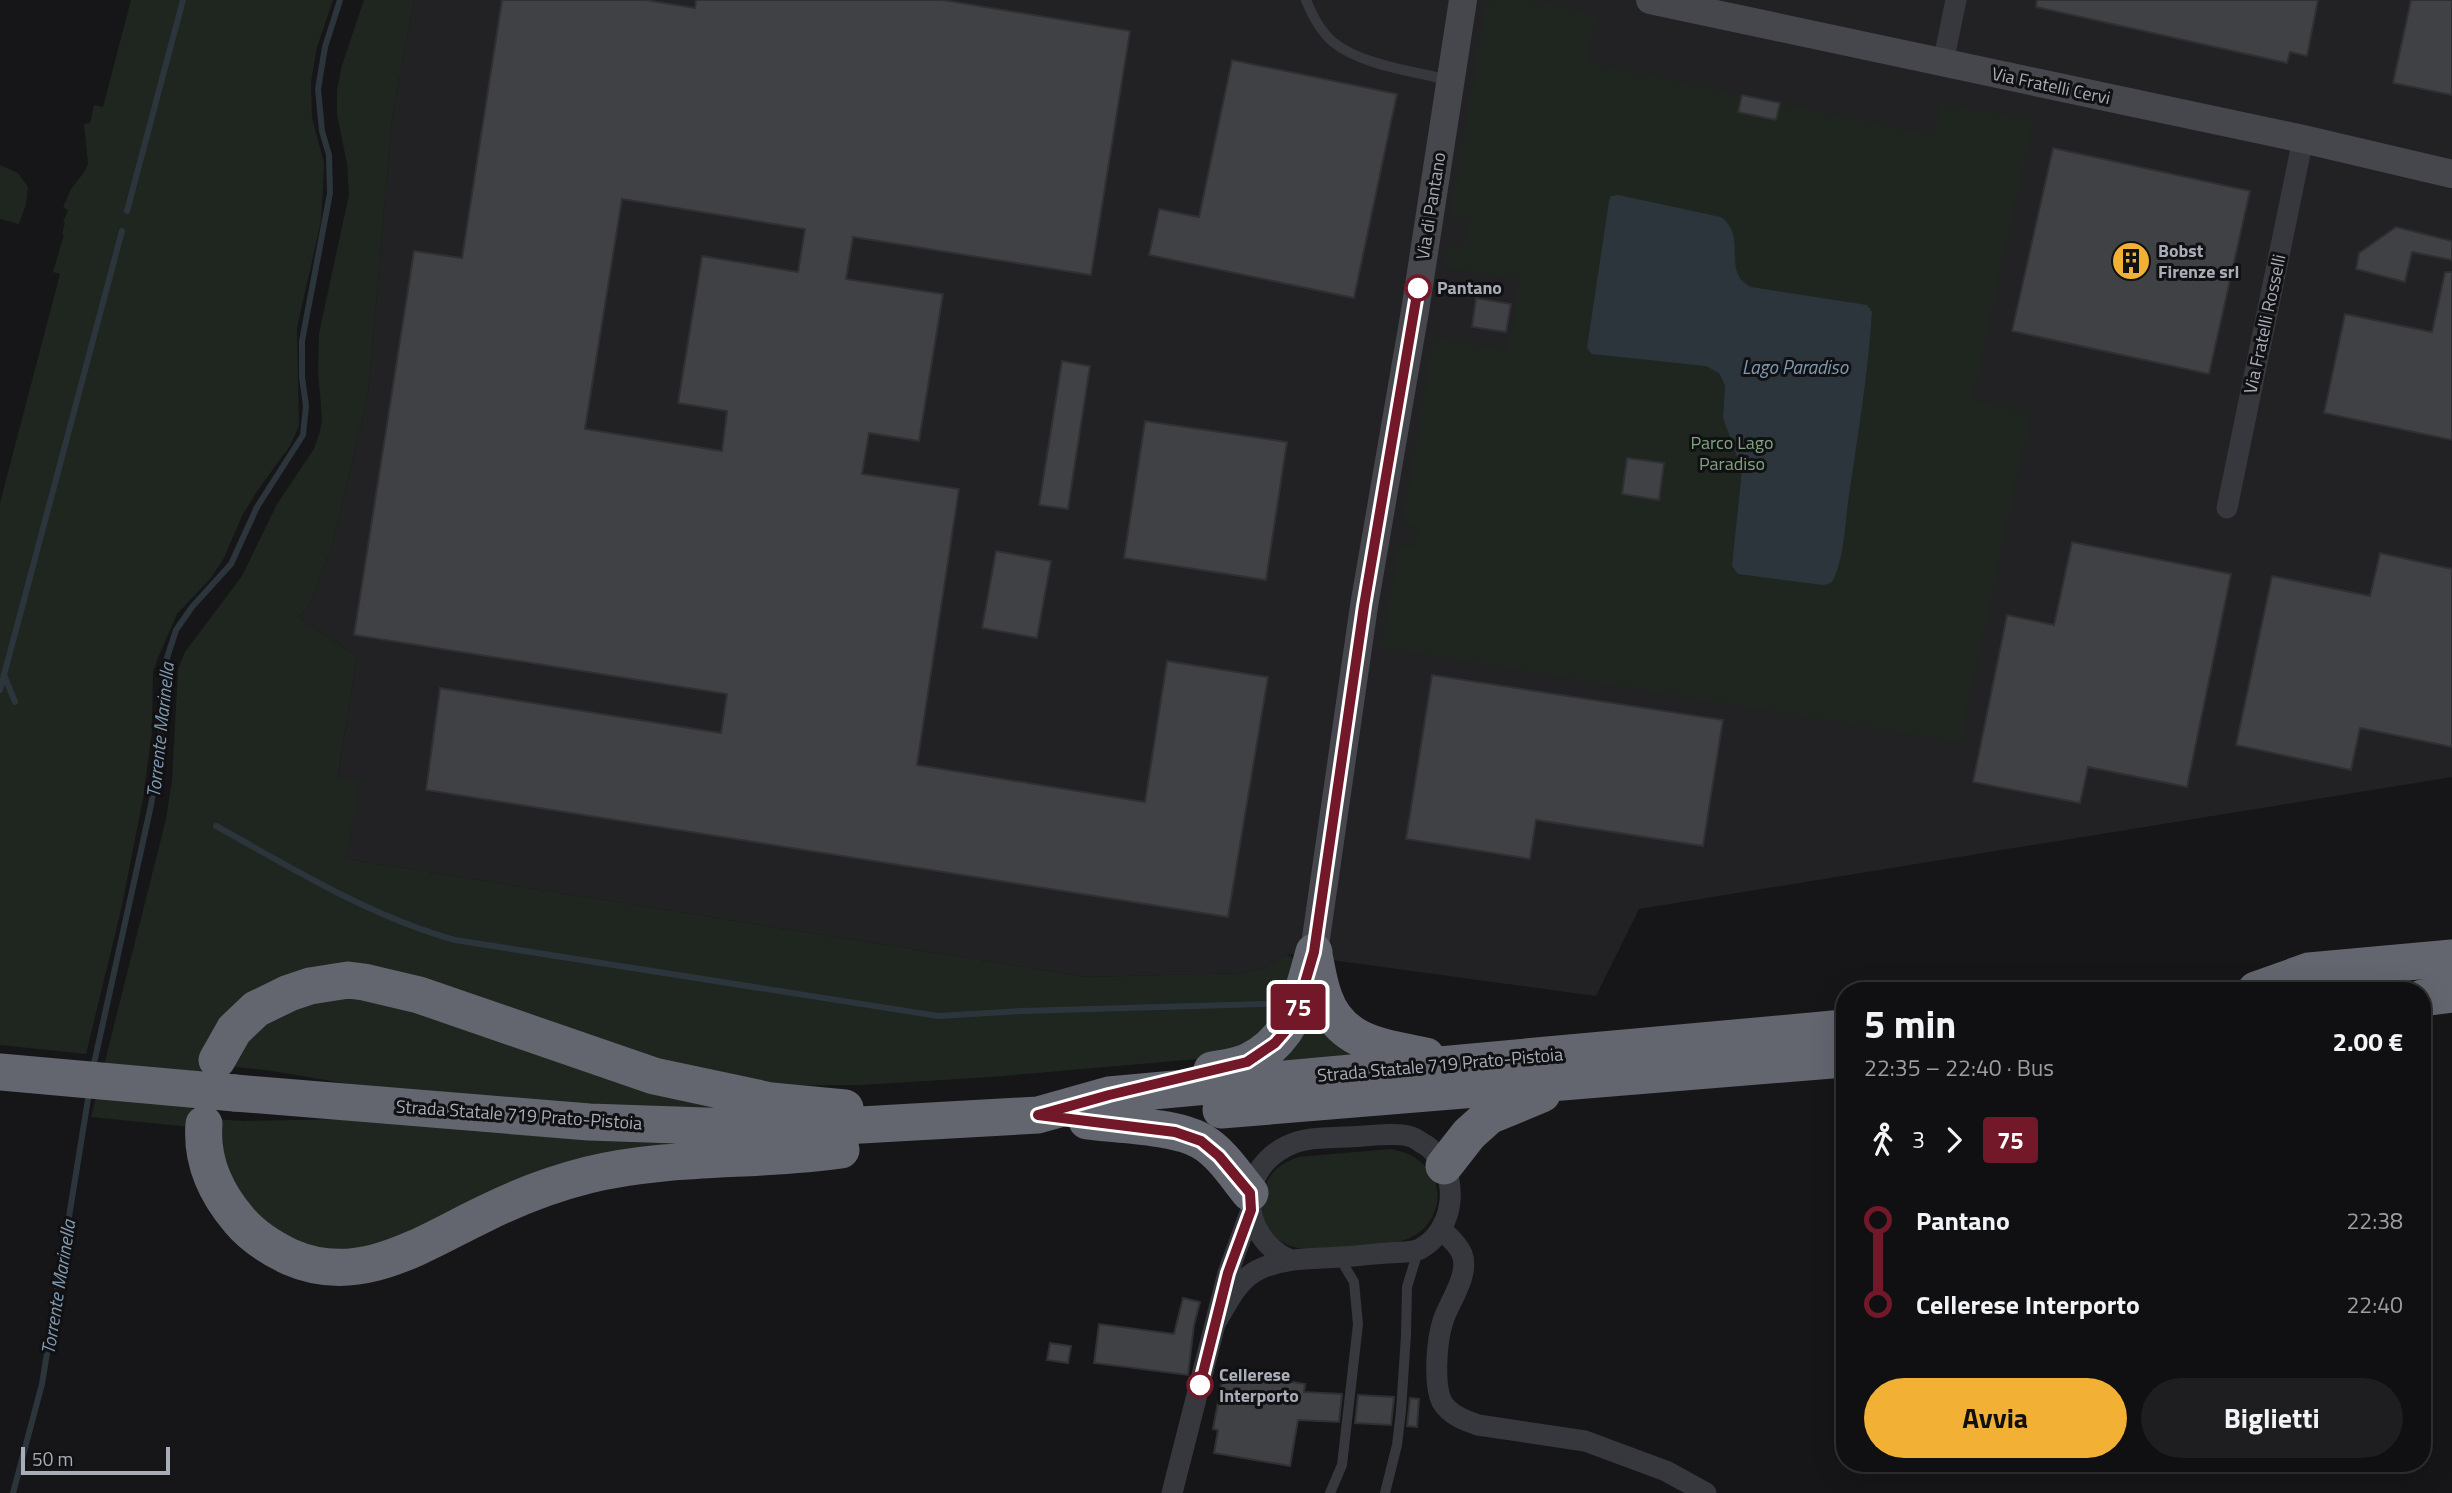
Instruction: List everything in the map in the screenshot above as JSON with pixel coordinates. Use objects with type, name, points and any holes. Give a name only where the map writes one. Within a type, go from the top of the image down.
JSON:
[{"type":"highway","points":[[1314,952],[1323,996],[1329,1011],[1344,1030],[1363,1041],[1462,1063]]},
{"type":"highway","points":[[1098,1108],[1247,1062],[1264,1052],[1275,1043],[1293,1019],[1314,952]]},
{"type":"highway","points":[[2278,982],[2309,971],[2452,958]]},
{"type":"highway","points":[[217,1060],[234,1030],[256,1009],[310,986],[348,980],[419,995],[654,1076],[771,1101],[978,1119]]},
{"type":"highway","points":[[2431,983],[2452,982]]},
{"type":"highway","points":[[2431,997],[2452,995]]},
{"type":"highway","points":[[2431,1019],[2452,1017]]},
{"type":"highway","name":"Strada Statale 719 Prato-Pistoia","points":[[0,1072],[589,1122],[790,1129],[1038,1115],[1462,1063],[1836,1029]]},
{"type":"highway","name":"Strada Statale 719 Prato-Pistoia","points":[[1098,1108],[1579,1080],[1836,1060]]},
{"type":"highway","points":[[1444,1166],[1469,1134],[1489,1116],[1579,1080]]},
{"type":"highway","points":[[1098,1108],[1201,1141],[1219,1156],[1251,1202]]},
{"type":"highway","points":[[204,1124],[204,1148],[209,1167],[225,1203],[245,1227],[277,1251],[299,1261],[341,1267],[360,1266],[413,1251],[535,1191],[590,1175],[674,1163],[823,1153],[978,1119]]},
{"type":"street","name":"Via di Pantano","points":[[1314,952],[1364,606],[1463,0]]},
{"type":"street","name":"Via Fratelli Cervi","points":[[1650,0],[2302,139],[2452,174]]},
{"type":"street","points":[[1943,63],[1956,0]]},
{"type":"street","name":"Via Fratelli Rosselli","points":[[2227,508],[2302,139]]},
{"type":"street","points":[[1172,1493],[1200,1384],[1215,1324],[1228,1273],[1259,1168],[1286,1147],[1317,1138],[1406,1135],[1429,1146],[1444,1166],[1450,1184],[1447,1217],[1435,1237],[1418,1251],[1289,1259],[1259,1270],[1241,1282],[1215,1324]]},
{"type":"street","points":[[1251,1202],[1263,1241],[1273,1251],[1289,1259]]},
{"type":"street","points":[[1441,1229],[1462,1254],[1463,1263],[1463,1273],[1442,1322],[1437,1348],[1441,1401],[1450,1412],[1478,1425],[1585,1441],[1666,1471],[1706,1493]]},
{"type":"lane","points":[[1306,0],[1314,19],[1332,41],[1353,54],[1380,64],[1451,80]]},
{"type":"lane","points":[[1385,1493],[1401,1411],[1407,1287],[1418,1251]]},
{"type":"lane","points":[[1330,1493],[1342,1465],[1358,1324],[1354,1282],[1339,1257]]},
{"type":"shaded area","points":[[414,0],[2452,0],[2452,777],[1639,909],[1596,996],[1287,954],[1263,968],[1242,973],[1087,977],[346,859],[360,777],[337,782],[357,656],[298,617],[309,607],[332,546],[368,395],[392,118]]},
{"type":"green space","points":[[131,0],[333,0],[317,47],[311,82],[312,118],[324,163],[321,221],[297,328],[299,426],[290,446],[242,516],[223,560],[210,579],[177,614],[157,660],[153,672],[152,731],[143,799],[121,910],[86,1054],[0,1045],[0,503],[60,274],[53,272],[68,210],[63,207],[88,163],[84,124],[90,123],[94,105],[103,107]]},
{"type":"green space","points":[[364,0],[414,0],[392,118],[368,395],[332,546],[309,607],[298,617],[357,656],[337,781],[361,777],[346,859],[1087,977],[1242,973],[1263,968],[1287,954],[1294,959],[1289,1009],[1232,1056],[991,1077],[861,1085],[747,1086],[381,974],[211,1045],[197,1085],[191,1127],[91,1117],[166,819],[172,780],[178,669],[185,652],[242,576],[277,504],[314,449],[320,431],[322,419],[318,370],[319,333],[349,195],[347,164],[337,114],[337,90],[342,65]]},
{"type":"green space","name":"Parco Lago Paradiso","points":[[1492,0],[1531,0],[1596,15],[1587,62],[1934,136],[1941,103],[2033,121],[1972,401],[2031,412],[1960,742],[1381,647],[1399,546],[1413,547],[1418,528],[1403,520],[1434,338],[1508,351],[1520,280],[1445,267],[1449,244],[1464,246],[1468,223],[1451,214],[1485,8]]},
{"type":"green space","points":[[0,165],[18,173],[28,187],[19,224],[0,219]]},
{"type":"green space","points":[[341,991],[764,1109],[684,1112],[385,1090],[224,1066],[251,1028]]},
{"type":"green space","points":[[1309,1006],[1361,1055],[1274,1065]]},
{"type":"green space","points":[[213,1119],[347,1119],[763,1144],[721,1152],[409,1242],[317,1255],[241,1208]]},
{"type":"green space","points":[[1391,1149],[1414,1157],[1424,1165],[1436,1184],[1436,1207],[1431,1219],[1415,1235],[1394,1243],[1305,1249],[1285,1244],[1266,1226],[1261,1208],[1265,1187],[1271,1175],[1285,1163],[1298,1157]]},
{"type":"water","name":"Lago Paradiso","points":[[1618,195],[1721,217],[1729,225],[1733,235],[1737,272],[1751,287],[1867,305],[1872,312],[1843,547],[1835,576],[1829,583],[1823,585],[1738,574],[1732,566],[1742,470],[1723,418],[1725,385],[1719,373],[1706,366],[1592,354],[1587,348],[1609,201],[1611,196]]},
{"type":"building","points":[[502,0],[646,0],[695,8],[696,0],[943,0],[1130,31],[1091,275],[853,237],[846,279],[943,294],[919,441],[869,433],[862,474],[959,489],[917,765],[1145,802],[1167,661],[1268,677],[1228,917],[426,790],[440,688],[721,733],[727,694],[354,635],[414,251],[462,258]],"holes":[[[622,199],[805,229],[798,272],[702,256],[678,403],[727,411],[722,451],[585,429]]]},
{"type":"building","points":[[2037,0],[2318,0],[2307,56],[2290,52],[2287,63],[2036,7]]},
{"type":"building","points":[[2411,0],[2452,0],[2452,95],[2393,83]]},
{"type":"building","points":[[1232,60],[1397,94],[1354,298],[1149,255],[1159,209],[1199,217]]},
{"type":"building","points":[[1742,95],[1780,103],[1776,120],[1738,112]]},
{"type":"building","name":"Bobst Firenze srl","points":[[2053,148],[2250,191],[2209,374],[2012,331]]},
{"type":"building","points":[[2396,227],[2452,241],[2452,260],[2412,252],[2405,282],[2356,269],[2359,253]]},
{"type":"building","points":[[2445,272],[2452,272],[2452,440],[2324,413],[2345,314],[2432,332]]},
{"type":"building","points":[[1476,298],[1511,304],[1506,332],[1472,327]]},
{"type":"building","points":[[1062,361],[1090,366],[1068,509],[1039,505]]},
{"type":"building","points":[[1145,421],[1287,442],[1266,580],[1124,558]]},
{"type":"building","points":[[1627,458],[1664,463],[1659,500],[1622,494]]},
{"type":"building","points":[[2072,542],[2231,574],[2187,787],[2088,767],[2080,803],[1973,782],[2007,615],[2054,625]]},
{"type":"building","points":[[996,551],[1051,561],[1037,638],[982,628]]},
{"type":"building","points":[[2380,553],[2452,569],[2452,747],[2360,728],[2351,770],[2236,745],[2272,576],[2370,596]]},
{"type":"building","points":[[1432,675],[1723,720],[1703,846],[1536,820],[1530,859],[1406,839]]},
{"type":"building","points":[[1183,1298],[1200,1302],[1194,1325],[1188,1375],[1094,1363],[1099,1324],[1174,1334]]},
{"type":"building","points":[[1050,1343],[1071,1346],[1068,1363],[1047,1360]]},
{"type":"building","points":[[1224,1370],[1305,1384],[1304,1392],[1342,1394],[1339,1422],[1298,1420],[1290,1466],[1214,1453],[1218,1430],[1213,1429]]},
{"type":"building","points":[[1358,1395],[1394,1397],[1391,1425],[1355,1423]]},
{"type":"building","points":[[1410,1398],[1419,1399],[1417,1427],[1407,1426]]},
{"type":"waterway","points":[[127,211],[183,0]]},
{"type":"waterway","name":"Torrente Marinella","points":[[93,1068],[151,805],[159,753],[165,664],[176,630],[192,607],[231,564],[257,507],[303,435],[306,406],[302,377],[302,341],[330,193],[329,155],[322,131],[318,89],[325,47],[340,0]]},
{"type":"waterway","points":[[0,690],[122,231]]},
{"type":"waterway","points":[[4,675],[15,702]]},
{"type":"waterway","points":[[216,826],[362,905],[455,940],[938,1016],[1264,1004]]},
{"type":"waterway","name":"Torrente Marinella","points":[[13,1493],[42,1384],[89,1093]]},
{"type":"bus line","name":"75","points":[[1200,1385],[1228,1273],[1251,1210],[1250,1193],[1219,1156],[1201,1141],[1175,1132],[1038,1115],[1247,1062],[1275,1043],[1289,1027],[1297,1010],[1314,952],[1364,606],[1418,288]]},
{"type":"place","name":"Bobst Firenze srl","points":[[2131,261]]},
{"type":"place","name":"Pantano","points":[[1418,288]]},
{"type":"place","name":"Cellerese Interporto","points":[[1200,1385]]}]
